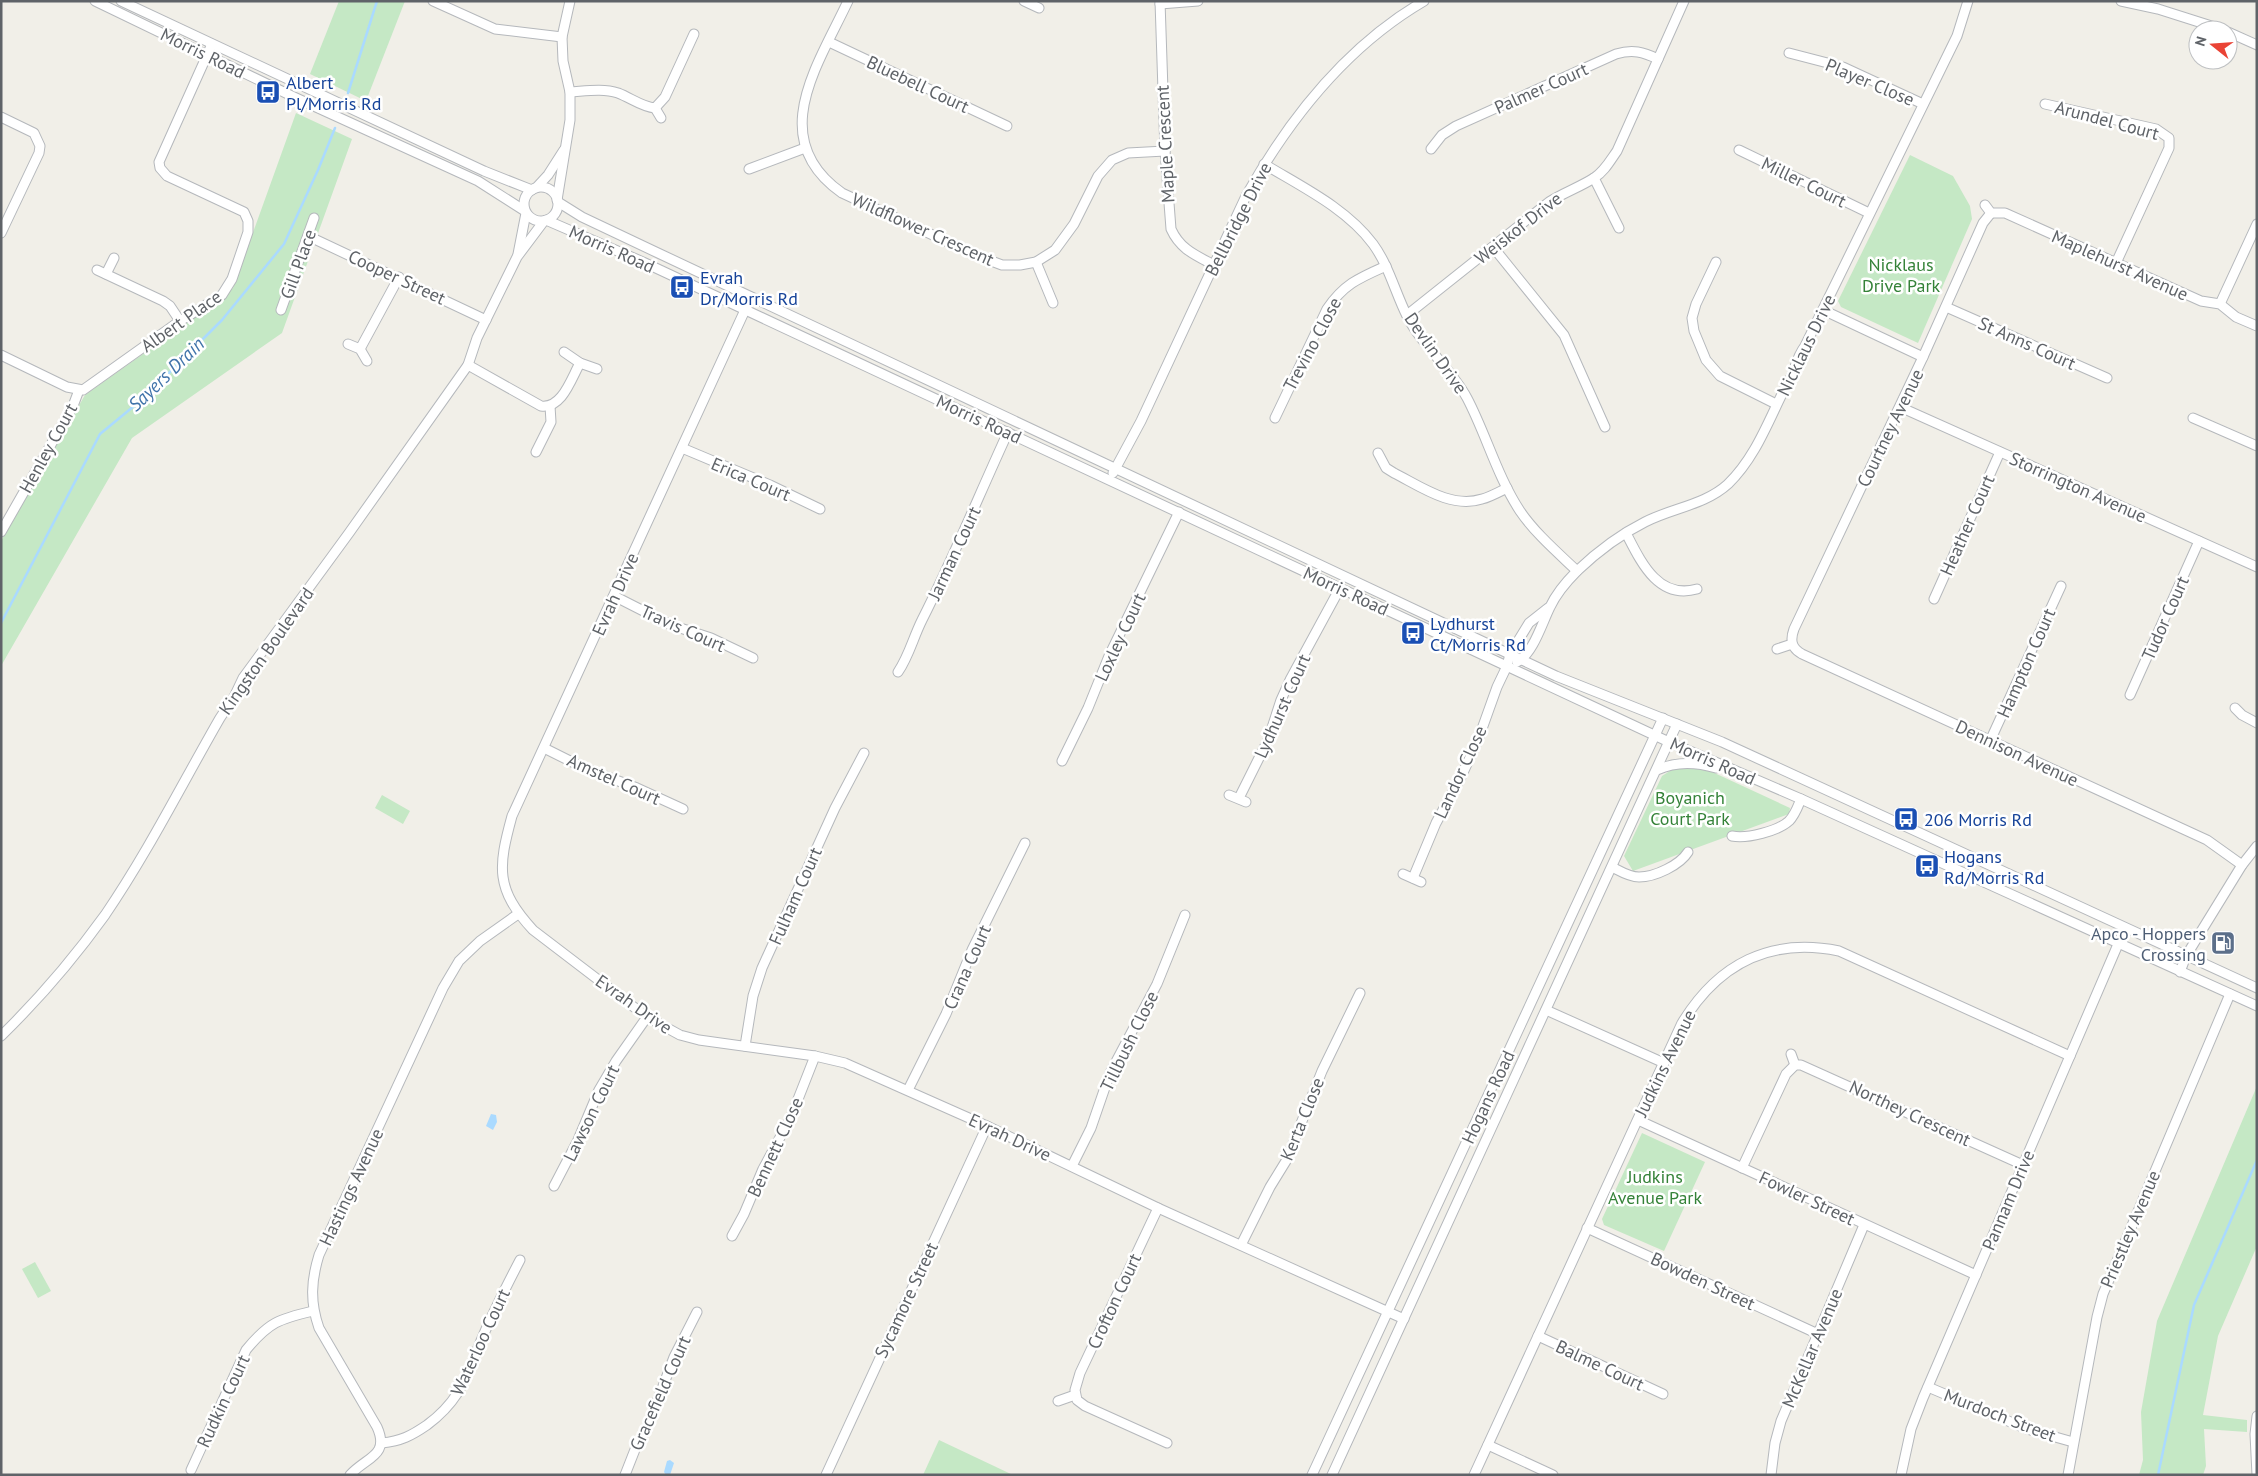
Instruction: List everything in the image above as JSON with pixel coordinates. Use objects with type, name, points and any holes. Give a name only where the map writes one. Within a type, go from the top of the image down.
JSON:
[{"type":"street","name":"Morris Road","points":[[95,1],[294,97],[478,181],[526,212]]},
{"type":"street","name":"Morris Road","points":[[122,1],[484,171],[534,189]]},
{"type":"street","points":[[117,12],[122,1]]},
{"type":"street","points":[[433,1],[495,29],[562,37]]},
{"type":"street","points":[[566,148],[548,175],[525,199],[526,212],[536,221],[545,221],[555,214],[566,148],[570,120],[570,92],[563,61],[562,37],[570,1]]},
{"type":"street","name":"Wildflower Crescent","points":[[848,1],[808,86],[803,102],[802,133],[805,148],[826,179],[842,193],[978,256],[1002,265],[1020,265],[1036,262],[1055,250],[1065,238],[1098,176],[1112,160],[1128,153],[1165,151]]},
{"type":"street","points":[[1024,1],[1039,8]]},
{"type":"street","points":[[1160,3],[1198,1]]},
{"type":"street","name":"Bellbridge Drive","points":[[1110,480],[1141,421],[1246,196],[1264,164],[1301,112],[1348,61],[1384,29],[1424,1]]},
{"type":"street","name":"Weiskof Drive","points":[[1407,315],[1548,202],[1594,178],[1607,166],[1617,151],[1684,1]]},
{"type":"street","name":"Nicklaus Drive","points":[[1510,654],[1529,623],[1550,606],[1577,571],[1597,553],[1645,522],[1712,496],[1728,484],[1758,444],[1776,404],[1792,377],[1797,357],[1805,346],[1823,310],[1957,36],[1968,1]]},
{"type":"street","points":[[2121,1],[2159,5],[2198,20]]},
{"type":"street","name":"Maple Crescent","points":[[1160,3],[1165,151],[1171,230],[1184,248],[1214,264]]},
{"type":"street","points":[[656,108],[665,96],[694,34]]},
{"type":"street","points":[[2238,36],[2257,44]]},
{"type":"street","name":"Bluebell Court","points":[[829,42],[1007,126]]},
{"type":"street","points":[[207,54],[212,44]]},
{"type":"street","name":"Palmer Court","points":[[1431,149],[1442,135],[1456,126],[1616,54],[1629,50],[1641,52],[1658,59]]},
{"type":"street","name":"Player Close","points":[[1788,52],[1843,67],[1923,104]]},
{"type":"street","name":"Albert Place","points":[[79,390],[87,388],[180,321],[222,295],[232,279],[248,232],[248,221],[244,212],[168,176],[160,168],[160,155],[207,54]]},
{"type":"street","points":[[570,92],[607,90],[648,107],[656,108]]},
{"type":"street","name":"Arundel Court","points":[[2045,104],[2156,129],[2169,138]]},
{"type":"street","points":[[656,108],[661,118]]},
{"type":"street","points":[[1,117],[34,133],[40,146],[39,153],[1,233]]},
{"type":"street","name":"Arundel Court","points":[[2169,138],[2177,132]]},
{"type":"street","name":"Arundel Court","points":[[2116,263],[2169,148],[2169,138]]},
{"type":"street","points":[[749,169],[805,148]]},
{"type":"street","name":"Miller Court","points":[[1739,150],[1869,213]]},
{"type":"street","name":"Devlin Drive","points":[[1264,164],[1338,209],[1373,244],[1386,266],[1407,315],[1466,397],[1507,488],[1520,511],[1577,571]]},
{"type":"street","points":[[1594,178],[1619,228]]},
{"type":"street","points":[[534,189],[550,190],[557,201]]},
{"type":"street","name":"Morris Road","points":[[557,201],[582,217],[1556,676],[1722,742],[2257,988]]},
{"type":"street","points":[[1985,205],[1991,213]]},
{"type":"street","name":"Kingston Boulevard","points":[[517,257],[526,212]]},
{"type":"street","name":"Maplehurst Avenue","points":[[1991,213],[2005,214],[2200,301],[2220,304],[2236,317],[2257,326]]},
{"type":"street","name":"Courtney Avenue","points":[[1792,644],[1794,629],[1900,407],[1983,224],[1991,213]]},
{"type":"street","name":"Gill Place","points":[[282,310],[314,218]]},
{"type":"street","name":"Morris Road","points":[[545,221],[643,262],[1669,742],[1801,799],[2257,1006]]},
{"type":"street","name":"Kingston Boulevard","points":[[1,1036],[70,962],[104,915],[133,871],[220,718],[234,697],[243,678],[468,365],[486,320],[517,257],[545,221]]},
{"type":"street","points":[[2220,304],[2257,224]]},
{"type":"street","name":"Cooper Street","points":[[308,236],[399,277],[486,320]]},
{"type":"street","points":[[1494,247],[1564,335],[1605,427]]},
{"type":"street","points":[[106,274],[114,258]]},
{"type":"street","points":[[1036,262],[1053,302]]},
{"type":"street","points":[[1716,262],[1696,304],[1692,318],[1694,331],[1706,360],[1720,376],[1776,404]]},
{"type":"street","name":"Trevino Close","points":[[1275,418],[1327,309],[1337,294],[1356,279],[1386,266]]},
{"type":"street","points":[[97,270],[163,301],[170,306],[180,321]]},
{"type":"street","points":[[360,349],[399,277]]},
{"type":"street","name":"Evrah Drive","points":[[751,297],[512,816],[502,849],[503,886],[518,914],[533,930],[664,1028],[689,1038],[815,1056],[845,1063],[987,1126],[1158,1208],[1404,1319]]},
{"type":"street","name":"St Anns Court","points":[[1946,307],[2107,378]]},
{"type":"street","points":[[1823,310],[1923,357]]},
{"type":"street","points":[[348,344],[360,349],[367,361]]},
{"type":"street","points":[[564,352],[580,363],[597,369]]},
{"type":"street","points":[[1,355],[79,390]]},
{"type":"street","points":[[468,365],[541,406],[550,406],[555,405],[580,363]]},
{"type":"street","name":"Henley Court","points":[[1,532],[74,406],[79,390]]},
{"type":"street","points":[[536,452],[551,422],[550,406]]},
{"type":"street","name":"Storrington Avenue","points":[[1900,407],[2257,567]]},
{"type":"street","points":[[2193,418],[2257,446]]},
{"type":"street","name":"Jarman Court","points":[[898,672],[906,660],[920,624],[958,547],[1008,432]]},
{"type":"street","name":"Erica Court","points":[[682,448],[770,485],[820,509]]},
{"type":"street","name":"Heather Court","points":[[1934,599],[2000,452]]},
{"type":"street","points":[[1378,453],[1386,468],[1453,501],[1468,502],[1482,500],[1507,488]]},
{"type":"street","points":[[1159,503],[1164,492]]},
{"type":"street","name":"Loxley Court","points":[[1062,762],[1088,708],[1109,656],[1179,512]]},
{"type":"street","points":[[1626,533],[1641,562],[1657,581],[1678,591],[1684,592],[1696,588]]},
{"type":"street","name":"Tudor Court","points":[[2130,695],[2199,541]]},
{"type":"street","name":"Hampton Court","points":[[1990,740],[2061,586]]},
{"type":"street","name":"Lydhurst Court","points":[[1229,794],[1242,800],[1268,740],[1281,700],[1290,680],[1340,588]]},
{"type":"street","name":"Travis Court","points":[[614,596],[671,625],[711,638],[754,658]]},
{"type":"street","name":"Nicklaus Drive","points":[[1522,659],[1538,635],[1550,606]]},
{"type":"street","points":[[1778,650],[1792,644]]},
{"type":"street","name":"Dennison Avenue","points":[[1792,644],[1795,650],[1802,654],[2207,840],[2242,865]]},
{"type":"street","name":"Landor Close","points":[[1403,874],[1417,880],[1436,823],[1461,777],[1478,740],[1510,654]]},
{"type":"street","points":[[1507,666],[1522,659]]},
{"type":"street","points":[[2235,708],[2242,716],[2257,723]]},
{"type":"street","name":"Hogans Road","points":[[1312,1475],[1663,718]]},
{"type":"street","name":"Hogans Road","points":[[1332,1475],[1677,724]]},
{"type":"street","name":"Amstel Court","points":[[544,748],[584,768],[637,788],[683,810]]},
{"type":"street","name":"Fulham Court","points":[[745,1046],[753,996],[762,968],[835,808],[864,753]]},
{"type":"street","points":[[1657,770],[1667,765],[1680,763],[1707,765],[1741,774]]},
{"type":"street","points":[[1732,836],[1749,837],[1782,825],[1790,820],[1801,799]]},
{"type":"street","name":"Crana Court","points":[[908,1090],[946,1014],[972,950],[1025,843]]},
{"type":"street","points":[[2180,972],[2186,956],[2242,865],[2257,846]]},
{"type":"street","points":[[1612,867],[1631,876],[1646,876],[1674,865],[1683,859],[1688,852]]},
{"type":"street","name":"Hastings Avenue","points":[[382,1442],[377,1427],[323,1336],[313,1311],[313,1277],[319,1255],[443,988],[459,961],[480,940],[518,914]]},
{"type":"street","name":"Tillbush Close","points":[[1072,1166],[1091,1128],[1110,1073],[1157,984],[1185,915]]},
{"type":"street","name":"Pannam Drive","points":[[1901,1475],[1912,1430],[1928,1387],[2124,928]]},
{"type":"street","name":"Judkins Avenue","points":[[1474,1475],[1682,1023],[1694,1003],[1708,986],[1722,975],[1756,955],[1774,949],[1793,947],[1827,949],[1850,955],[2070,1056]]},
{"type":"street","name":"Kerta Close","points":[[1241,1245],[1270,1187],[1286,1161],[1322,1071],[1360,993]]},
{"type":"street","name":"Priestley Avenue","points":[[2068,1475],[2096,1317],[2103,1294],[2230,994]]},
{"type":"street","points":[[1546,1010],[1664,1063]]},
{"type":"street","name":"Lawson Court","points":[[554,1186],[578,1140],[599,1090],[616,1061],[647,1017]]},
{"type":"street","points":[[1742,1168],[1786,1074],[1795,1065],[1791,1054]]},
{"type":"street","name":"Bennett Close","points":[[732,1236],[744,1214],[763,1169],[791,1117],[815,1056]]},
{"type":"street","name":"Northey Crescent","points":[[1795,1065],[1807,1066],[2023,1165]]},
{"type":"street","name":"Fowler Street","points":[[1638,1120],[1976,1275]]},
{"type":"street","name":"Sycamore Street","points":[[826,1475],[987,1126]]},
{"type":"street","name":"Crofton Court","points":[[1075,1395],[1080,1374],[1158,1208]]},
{"type":"street","name":"McKellar Avenue","points":[[1771,1475],[1775,1444],[1781,1421],[1864,1225]]},
{"type":"street","name":"Bowden Street","points":[[1588,1228],[1818,1334]]},
{"type":"street","name":"Waterloo Court","points":[[382,1442],[398,1442],[410,1437],[445,1411],[457,1396],[482,1336],[520,1260]]},
{"type":"street","name":"Rudkin Court","points":[[191,1470],[246,1350],[259,1334],[272,1324],[288,1317],[313,1311]]},
{"type":"street","name":"Gracefield Court","points":[[625,1475],[654,1410],[674,1357],[697,1312]]},
{"type":"street","name":"Balme Court","points":[[1538,1336],[1663,1394]]},
{"type":"street","name":"Murdoch Street","points":[[1928,1387],[2027,1429],[2073,1442]]},
{"type":"street","points":[[1058,1401],[1075,1395],[1077,1400],[1085,1406],[1167,1443]]},
{"type":"street","points":[[2257,1416],[2255,1434],[2257,1475]]},
{"type":"street","points":[[350,1475],[376,1454],[382,1442]]},
{"type":"street","points":[[1488,1445],[1553,1475]]},
{"type":"green space","points":[[339,1],[405,1],[366,101],[310,74]]},
{"type":"green space","points":[[296,113],[352,139],[282,333],[132,438],[1,666],[1,541],[85,395],[208,308],[233,288]]},
{"type":"green space","name":"Nicklaus Drive Park","points":[[1910,155],[1953,176],[1970,206],[1972,219],[1918,343],[1841,307],[1838,301]]},
{"type":"green space","name":"Boyanich Court Park","points":[[1676,767],[1708,770],[1790,808],[1789,814],[1633,871],[1624,856],[1662,776]]},
{"type":"green space","points":[[382,795],[410,811],[403,824],[375,808]]},
{"type":"green space","points":[[2257,1086],[2257,1246],[2218,1336],[2203,1415],[2247,1420],[2247,1432],[2204,1429],[2206,1466],[2203,1475],[2139,1475],[2143,1460],[2141,1412],[2157,1321]]},
{"type":"green space","name":"Judkins Avenue Park","points":[[1642,1133],[1705,1162],[1664,1251],[1604,1225],[1602,1219]]},
{"type":"green space","points":[[35,1262],[51,1291],[38,1298],[22,1269]]},
{"type":"green space","points":[[939,1440],[1013,1475],[923,1475]]},
{"type":"water","points":[[491,1114],[496,1115],[497,1122],[493,1130],[486,1126]]},
{"type":"water","points":[[670,1460],[674,1463],[670,1475],[666,1475],[664,1472],[667,1461]]},
{"type":"waterway","name":"Sayers Drain","points":[[348,93],[377,1]]},
{"type":"waterway","name":"Sayers Drain","points":[[1,623],[100,434],[145,397],[222,320],[284,244],[335,128]]},
{"type":"waterway","points":[[2158,1475],[2194,1305],[2257,1160]]},
{"type":"place","name":"Albert Pl/Morris Rd","points":[[268,92]]},
{"type":"place","name":"Evrah Dr/Morris Rd","points":[[682,287]]},
{"type":"place","name":"Lydhurst Ct/Morris Rd","points":[[1413,633]]},
{"type":"place","name":"206 Morris Rd","points":[[1906,819]]},
{"type":"place","name":"Hogans Rd/Morris Rd","points":[[1927,866]]},
{"type":"place","name":"Apco - Hoppers Crossing","points":[[2223,943]]}]
